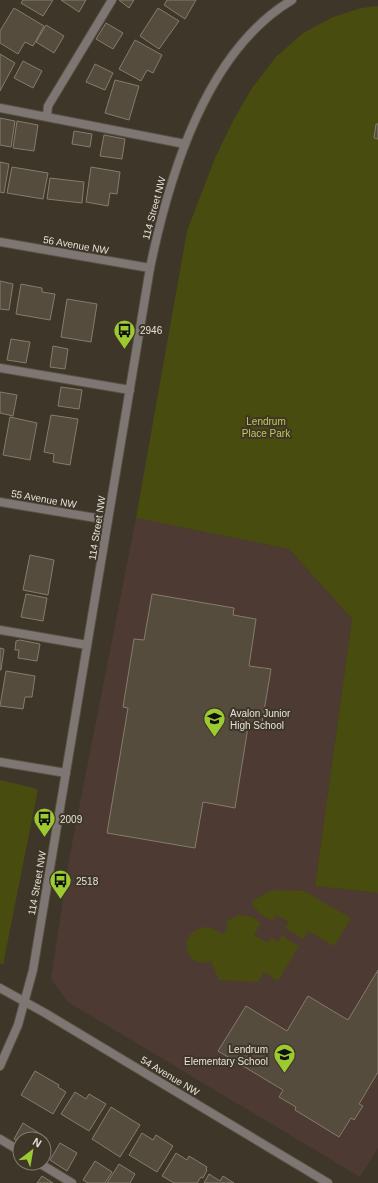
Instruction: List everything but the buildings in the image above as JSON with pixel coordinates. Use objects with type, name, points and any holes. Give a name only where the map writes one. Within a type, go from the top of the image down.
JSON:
[{"type":"street","points":[[47,116],[48,106],[112,0]]},
{"type":"street","name":"114 Street NW","points":[[0,1066],[18,1025],[33,970],[150,268],[167,192],[185,144],[196,120],[226,65],[245,39],[268,17],[292,0]]},
{"type":"street","points":[[0,108],[185,144]]},
{"type":"street","name":"56 Avenue NW","points":[[0,242],[150,268]]},
{"type":"street","points":[[0,368],[130,390]]},
{"type":"street","name":"55 Avenue NW","points":[[0,502],[108,520]]},
{"type":"street","points":[[0,630],[87,645]]},
{"type":"street","points":[[0,762],[66,774]]},
{"type":"street","name":"54 Avenue NW","points":[[0,988],[328,1183]]},
{"type":"street","points":[[0,1139],[12,1146]]},
{"type":"street","points":[[52,1171],[72,1183]]},
{"type":"shaded area","points":[[136,518],[289,549],[352,619],[315,886],[378,893],[378,1148],[360,1177],[68,1002],[51,979],[69,859]]},
{"type":"green space","name":"Lendrum Place Park","points":[[378,6],[378,893],[315,886],[352,619],[289,549],[136,518],[187,231],[215,158],[233,121],[252,88],[276,57],[303,33],[333,17],[361,8]]},
{"type":"green space","points":[[0,780],[38,789],[3,965],[0,963]]},
{"type":"green space","points":[[272,890],[304,891],[351,918],[334,946],[308,931],[303,939],[285,928],[289,922],[276,915],[272,921],[259,913],[252,904],[252,901]]},
{"type":"green space","points":[[239,915],[250,916],[261,923],[254,935],[268,943],[271,937],[278,942],[282,935],[299,946],[278,981],[264,972],[258,982],[219,980],[211,961],[201,962],[194,960],[189,955],[187,940],[191,934],[198,929],[209,927],[223,934],[227,929],[227,921]]},
{"type":"place","name":"2946","points":[[124,350]]},
{"type":"place","name":"Avalon Junior High School","points":[[214,738]]},
{"type":"place","name":"2009","points":[[44,838]]},
{"type":"place","name":"2518","points":[[60,900]]},
{"type":"place","name":"Lendrum Elementary School","points":[[284,1074]]}]
